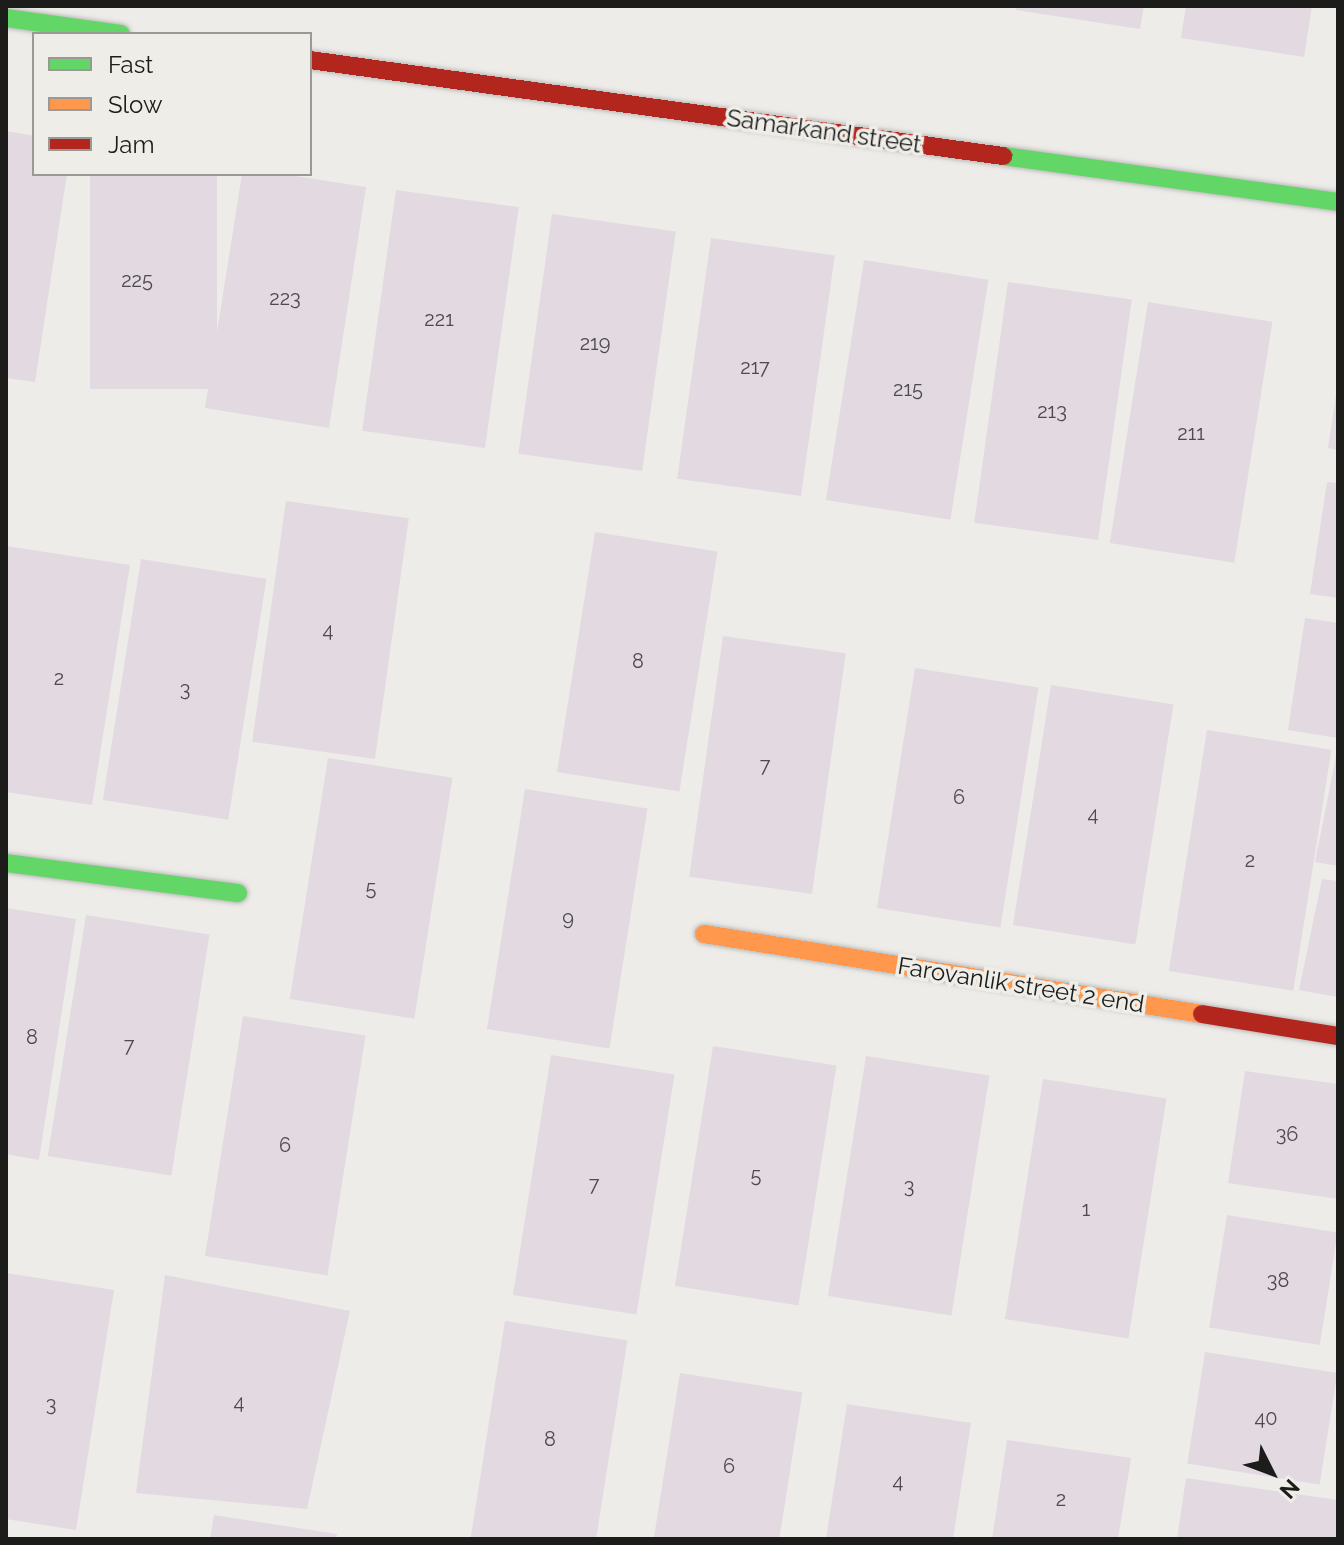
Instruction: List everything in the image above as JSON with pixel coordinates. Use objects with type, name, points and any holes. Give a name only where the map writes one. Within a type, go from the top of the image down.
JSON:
[{"type":"street","points":[[6,18],[107,32]]},
{"type":"street","name":"Samarkand street","points":[[312,60],[1338,202]]},
{"type":"street","points":[[6,863],[238,893]]},
{"type":"street","name":"Farovanlik street 2 end","points":[[704,934],[1338,1036]]},
{"type":"building","points":[[1017,6],[1144,6],[1140,29],[1016,10]]},
{"type":"building","points":[[1186,6],[1312,6],[1304,57],[1181,38]]},
{"type":"building","points":[[6,131],[32,136],[32,176],[67,176],[35,382],[6,378]]},
{"type":"building","points":[[90,176],[217,176],[217,389],[90,389]]},
{"type":"building","points":[[242,176],[295,176],[366,187],[329,428],[205,408]]},
{"type":"building","points":[[396,190],[519,207],[485,448],[362,431]]},
{"type":"building","points":[[552,214],[676,231],[642,471],[518,454]]},
{"type":"building","points":[[711,238],[835,255],[801,496],[677,479]]},
{"type":"building","points":[[864,260],[988,280],[950,520],[826,500]]},
{"type":"building","points":[[1008,282],[1132,299],[1098,540],[974,523]]},
{"type":"building","points":[[1148,302],[1272,322],[1234,563],[1110,543]]},
{"type":"building","points":[[1338,395],[1338,450],[1328,448]]},
{"type":"building","points":[[1327,482],[1338,483],[1338,598],[1310,594]]},
{"type":"building","points":[[286,501],[409,518],[375,759],[252,742]]},
{"type":"building","points":[[595,532],[717,551],[679,791],[557,772]]},
{"type":"building","points":[[6,546],[130,565],[92,805],[6,792]]},
{"type":"building","points":[[141,559],[266,579],[228,820],[103,800]]},
{"type":"building","points":[[1305,618],[1338,623],[1338,738],[1288,730]]},
{"type":"building","points":[[723,636],[846,653],[812,894],[689,877]]},
{"type":"building","points":[[915,668],[1038,688],[1000,928],[877,908]]},
{"type":"building","points":[[1051,685],[1173,704],[1135,944],[1013,925]]},
{"type":"building","points":[[1207,730],[1331,750],[1293,991],[1169,971]]},
{"type":"building","points":[[1338,746],[1338,866],[1315,862]]},
{"type":"building","points":[[328,758],[452,778],[414,1019],[290,999]]},
{"type":"building","points":[[525,789],[647,808],[609,1048],[487,1029]]},
{"type":"building","points":[[1322,879],[1338,881],[1338,997],[1299,990]]},
{"type":"building","points":[[6,908],[76,919],[39,1160],[6,1154]]},
{"type":"building","points":[[86,915],[209,935],[171,1176],[48,1156]]},
{"type":"building","points":[[243,1016],[365,1035],[327,1275],[205,1256]]},
{"type":"building","points":[[713,1046],[836,1066],[798,1306],[675,1286]]},
{"type":"building","points":[[551,1055],[674,1075],[636,1315],[513,1295]]},
{"type":"building","points":[[866,1056],[989,1076],[951,1316],[828,1296]]},
{"type":"building","points":[[1245,1071],[1338,1084],[1338,1199],[1228,1183]]},
{"type":"building","points":[[1043,1079],[1166,1099],[1128,1339],[1005,1319]]},
{"type":"building","points":[[1227,1215],[1338,1233],[1320,1345],[1209,1328]]},
{"type":"building","points":[[6,1273],[114,1290],[76,1530],[6,1519]]},
{"type":"building","points":[[165,1275],[350,1311],[307,1509],[136,1493]]},
{"type":"building","points":[[505,1321],[627,1340],[596,1539],[470,1539]]},
{"type":"building","points":[[1205,1352],[1337,1373],[1320,1485],[1187,1464]]},
{"type":"building","points":[[680,1373],[802,1392],[779,1539],[654,1539]]},
{"type":"building","points":[[847,1404],[971,1423],[953,1539],[826,1539]]},
{"type":"building","points":[[1007,1440],[1131,1458],[1118,1539],[992,1539]]},
{"type":"building","points":[[1186,1478],[1338,1500],[1338,1539],[1177,1539]]},
{"type":"building","points":[[214,1515],[337,1534],[336,1539],[210,1539]]},
{"type":"traffic: fast","points":[[6,18],[107,32]]},
{"type":"traffic: fast","points":[[1003,156],[1338,202]]},
{"type":"traffic: fast","points":[[6,863],[238,893]]},
{"type":"traffic: slow","points":[[704,934],[1202,1014]]},
{"type":"traffic: jam","points":[[312,60],[1003,156]]},
{"type":"traffic: jam","points":[[1202,1014],[1338,1036]]}]
